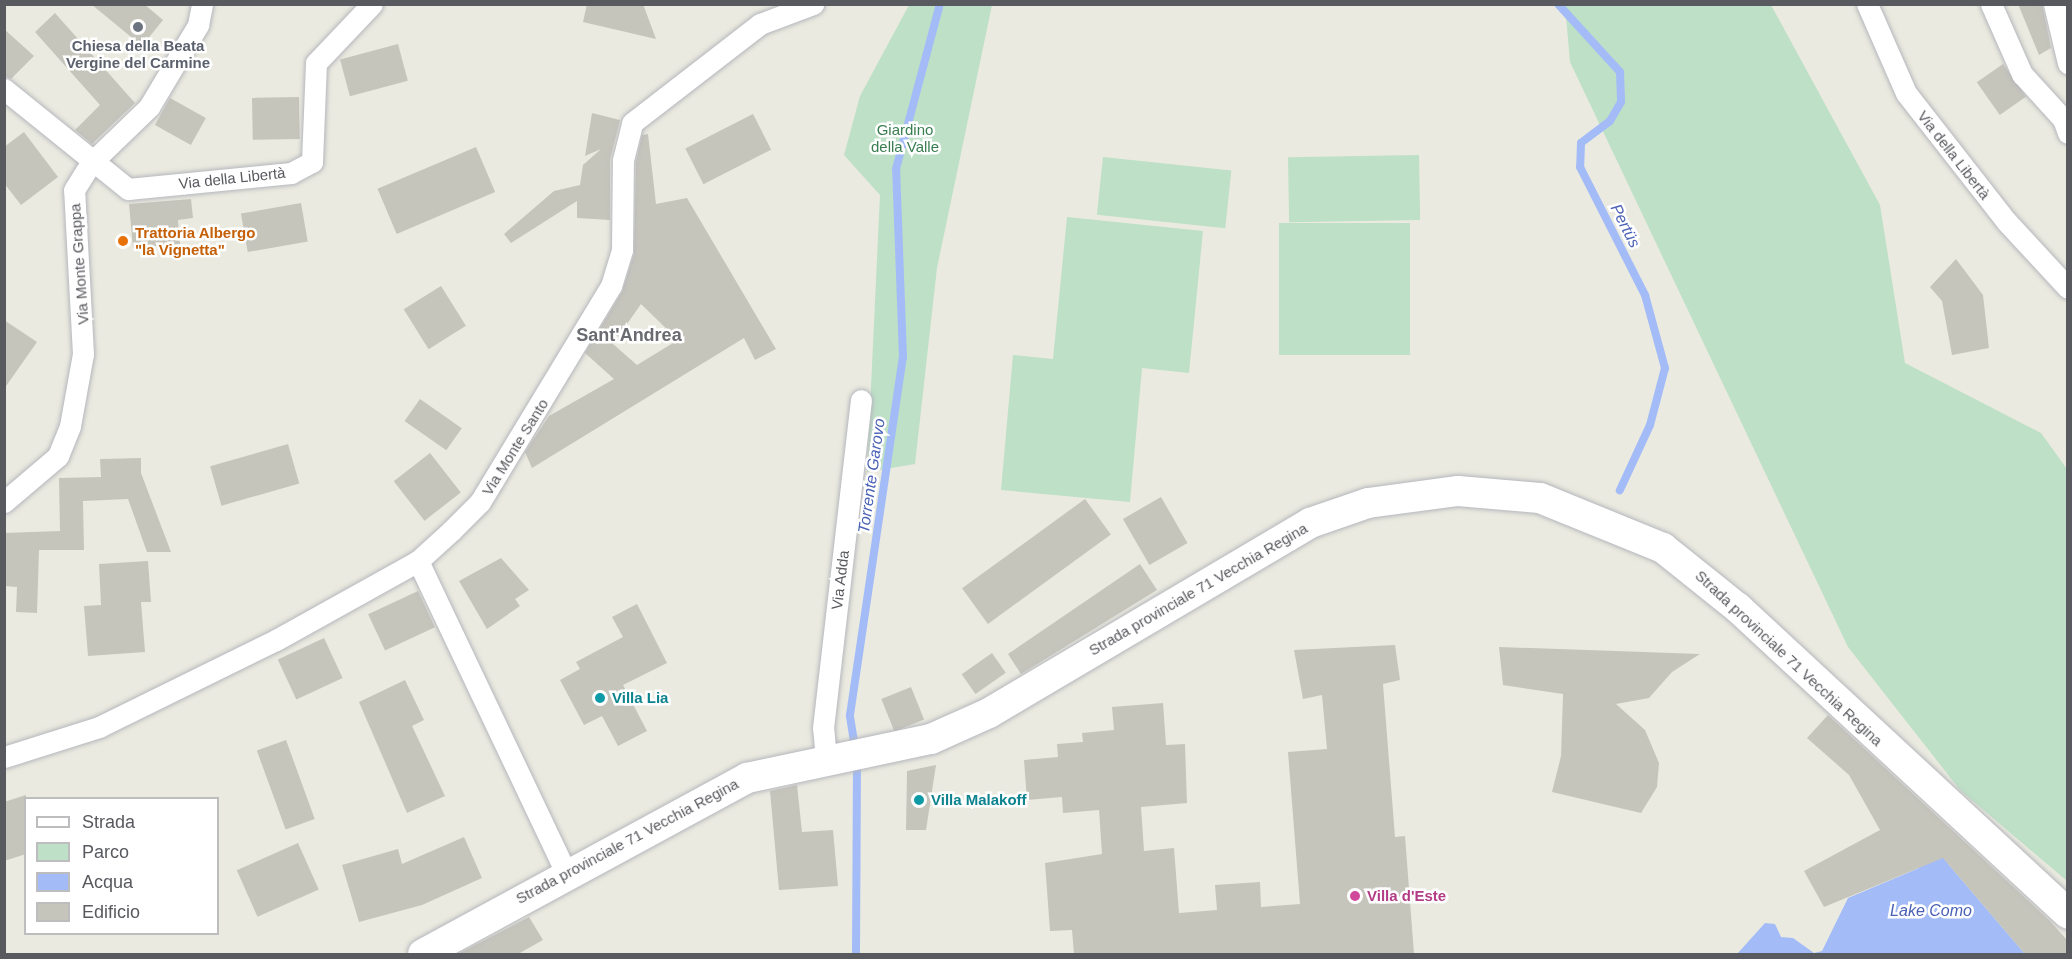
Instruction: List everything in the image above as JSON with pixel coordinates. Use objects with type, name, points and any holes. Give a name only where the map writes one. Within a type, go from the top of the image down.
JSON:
[{"type":"street","name":"Via Monte Grappa","points":[[4,502],[58,456],[70,426],[83,354],[74,190],[91,163],[149,107],[198,25],[202,4]]},
{"type":"street","name":"Via della Libertà","points":[[4,89],[91,163],[128,189],[291,173],[312,162],[316,63],[372,4]]},
{"type":"street","name":"Via Monte Santo","points":[[4,758],[108,722],[418,561],[480,502],[611,286],[622,250],[622,160],[632,123],[760,24],[813,4]]},
{"type":"street","name":"Via della Libertà","points":[[1867,4],[1906,93],[2006,221],[2067,288]]},
{"type":"street","points":[[1991,4],[2022,74],[2063,119],[2067,133]]},
{"type":"street","points":[[2054,4],[2067,63]]},
{"type":"street","name":"Via Adda","points":[[834,759],[823,728],[861,400]]},
{"type":"street","name":"Strada provinciale 71 Vecchia Regina","points":[[423,954],[566,872],[747,778],[931,740],[989,713],[1310,523],[1411,494],[1498,492],[1540,498],[1609,522],[1663,548],[1699,574],[2067,914]]},
{"type":"street","points":[[418,561],[566,872]]},
{"type":"green space","name":"Giardino della Valle","points":[[909,5],[992,5],[937,268],[915,464],[867,472],[880,195],[844,155],[860,96]]},
{"type":"green space","points":[[1565,5],[1771,5],[1880,205],[1905,363],[2041,433],[2067,469],[2067,881],[1960,790],[1848,647],[1570,62]]},
{"type":"green space","points":[[1419,155],[1420,220],[1289,222],[1288,157]]},
{"type":"green space","points":[[1103,157],[1231,170],[1225,228],[1097,215]]},
{"type":"green space","points":[[1067,217],[1203,231],[1189,373],[1142,368],[1130,502],[1001,490],[1013,355],[1053,359]]},
{"type":"green space","points":[[1279,223],[1410,223],[1410,355],[1279,355]]},
{"type":"water","name":"Lake Como","points":[[1923,821],[1949,865],[2025,954],[1737,954],[1765,923],[1775,924],[1781,937],[1793,938],[1814,953],[1822,951],[1848,898],[1919,868],[1899,832]]},
{"type":"building","name":"Chiesa della Beata Vergine del Carmine","points":[[91,4],[144,4],[163,20],[142,46]]},
{"type":"building","points":[[587,4],[643,4],[656,39],[583,22]]},
{"type":"building","points":[[2018,4],[2042,4],[2051,48],[2039,55]]},
{"type":"building","points":[[55,13],[135,103],[92,144],[75,130],[100,105],[35,32]]},
{"type":"building","points":[[4,29],[34,56],[11,79],[4,76]]},
{"type":"building","points":[[398,44],[408,81],[350,96],[340,60]]},
{"type":"building","points":[[2003,64],[2026,97],[2000,115],[1977,82]]},
{"type":"building","points":[[299,97],[300,139],[253,140],[252,98]]},
{"type":"building","points":[[170,98],[206,118],[191,145],[155,125]]},
{"type":"building","points":[[592,113],[620,120],[610,160],[610,220],[577,218],[577,201],[511,243],[504,234],[554,191],[580,185],[583,165],[601,149],[585,156]]},
{"type":"building","points":[[753,114],[771,150],[703,184],[685,149]]},
{"type":"building","points":[[24,132],[58,177],[21,205],[4,183],[4,147]]},
{"type":"building","points":[[648,134],[656,204],[687,198],[776,349],[755,360],[744,338],[532,468],[525,452],[549,416],[614,379],[585,353],[622,292],[634,254],[636,162],[642,135]],"holes":[[[641,304],[678,340],[637,365],[613,344]]]},
{"type":"building","points":[[476,147],[495,192],[397,234],[378,189]]},
{"type":"building","points":[[191,199],[193,218],[178,220],[180,244],[133,248],[129,204]]},
{"type":"building","points":[[301,203],[308,241],[248,252],[241,214]]},
{"type":"building","points":[[1956,259],[1983,295],[1989,348],[1952,355],[1942,301],[1930,287]]},
{"type":"building","points":[[441,286],[466,326],[429,349],[404,309]]},
{"type":"building","points":[[4,320],[37,342],[4,389]]},
{"type":"building","points":[[420,399],[462,428],[446,450],[405,421]]},
{"type":"building","points":[[288,444],[299,483],[221,506],[210,466]]},
{"type":"building","points":[[430,453],[461,492],[425,521],[394,481]]},
{"type":"building","points":[[141,458],[141,473],[171,552],[147,552],[128,499],[83,501],[84,550],[39,550],[37,613],[16,612],[17,587],[4,586],[4,533],[60,531],[59,478],[101,477],[100,459]]},
{"type":"building","points":[[1161,497],[1188,543],[1149,565],[1123,519]]},
{"type":"building","points":[[1085,499],[1111,535],[988,624],[962,588]]},
{"type":"building","points":[[501,558],[529,590],[515,599],[520,606],[487,629],[459,581]]},
{"type":"building","points":[[148,561],[151,602],[141,602],[145,652],[88,656],[84,606],[101,605],[99,564]]},
{"type":"building","points":[[1140,564],[1157,590],[1021,674],[1008,654]]},
{"type":"building","points":[[418,591],[435,627],[385,650],[368,614]]},
{"type":"building","points":[[637,604],[667,663],[623,685],[647,731],[618,746],[602,716],[584,725],[560,680],[580,669],[576,662],[623,637],[612,617]]},
{"type":"building","points":[[324,638],[343,678],[296,699],[278,660]]},
{"type":"building","points":[[1395,645],[1400,680],[1383,684],[1395,837],[1405,836],[1414,954],[1074,954],[1072,930],[1050,931],[1045,863],[1102,854],[1099,810],[1063,813],[1062,797],[1027,800],[1024,760],[1058,757],[1057,744],[1083,742],[1082,733],[1114,730],[1112,707],[1163,703],[1166,745],[1185,744],[1187,803],[1141,807],[1144,851],[1174,848],[1179,913],[1217,910],[1215,885],[1260,882],[1261,907],[1300,904],[1288,752],[1327,749],[1322,695],[1303,699],[1294,650]]},
{"type":"building","points":[[1499,647],[1700,654],[1672,672],[1649,698],[1616,704],[1645,730],[1659,763],[1657,787],[1641,813],[1552,792],[1561,756],[1563,694],[1503,685]]},
{"type":"building","points":[[992,653],[1006,673],[975,694],[962,674]]},
{"type":"building","points":[[405,680],[424,720],[412,726],[445,796],[407,813],[359,702]]},
{"type":"building","points":[[911,687],[924,719],[894,731],[881,699]]},
{"type":"building","points":[[1828,715],[2049,920],[2067,940],[2067,954],[2025,954],[1943,858],[1824,907],[1804,871],[1880,830],[1849,775],[1807,738]]},
{"type":"building","points":[[286,740],[315,819],[286,830],[257,751]]},
{"type":"building","name":"Villa Malakoff","points":[[936,765],[926,830],[906,830],[907,771]]},
{"type":"building","points":[[797,785],[802,832],[833,830],[838,886],[779,890],[770,791]]},
{"type":"building","points":[[26,795],[24,797],[24,855],[4,861],[4,802]]},
{"type":"building","points":[[464,837],[482,878],[422,905],[359,922],[342,865],[398,849],[402,864]]},
{"type":"building","points":[[298,843],[319,890],[258,917],[237,870]]},
{"type":"building","points":[[529,917],[543,940],[518,954],[458,954]]},
{"type":"waterway","name":"Torrente Garovo","points":[[855,748],[850,715],[903,357],[896,169],[940,4]]},
{"type":"waterway","name":"Pertüs","points":[[1558,4],[1620,72],[1621,102],[1610,121],[1581,143],[1580,167],[1645,295],[1665,368],[1650,425],[1620,490]]},
{"type":"waterway","name":"Torrente Garovo","points":[[856,954],[857,760]]},
{"type":"place","name":"Chiesa della Beata Vergine del Carmine","points":[[138,27]]},
{"type":"place","name":"Trattoria Albergo \"la Vignetta\"","points":[[123,241]]},
{"type":"place","name":"Villa Lia","points":[[600,698]]},
{"type":"place","name":"Villa Malakoff","points":[[919,800]]},
{"type":"place","name":"Villa d'Este","points":[[1355,896]]},
{"type":"district","name":"Sant'Andrea","points":[[629,335]]}]
